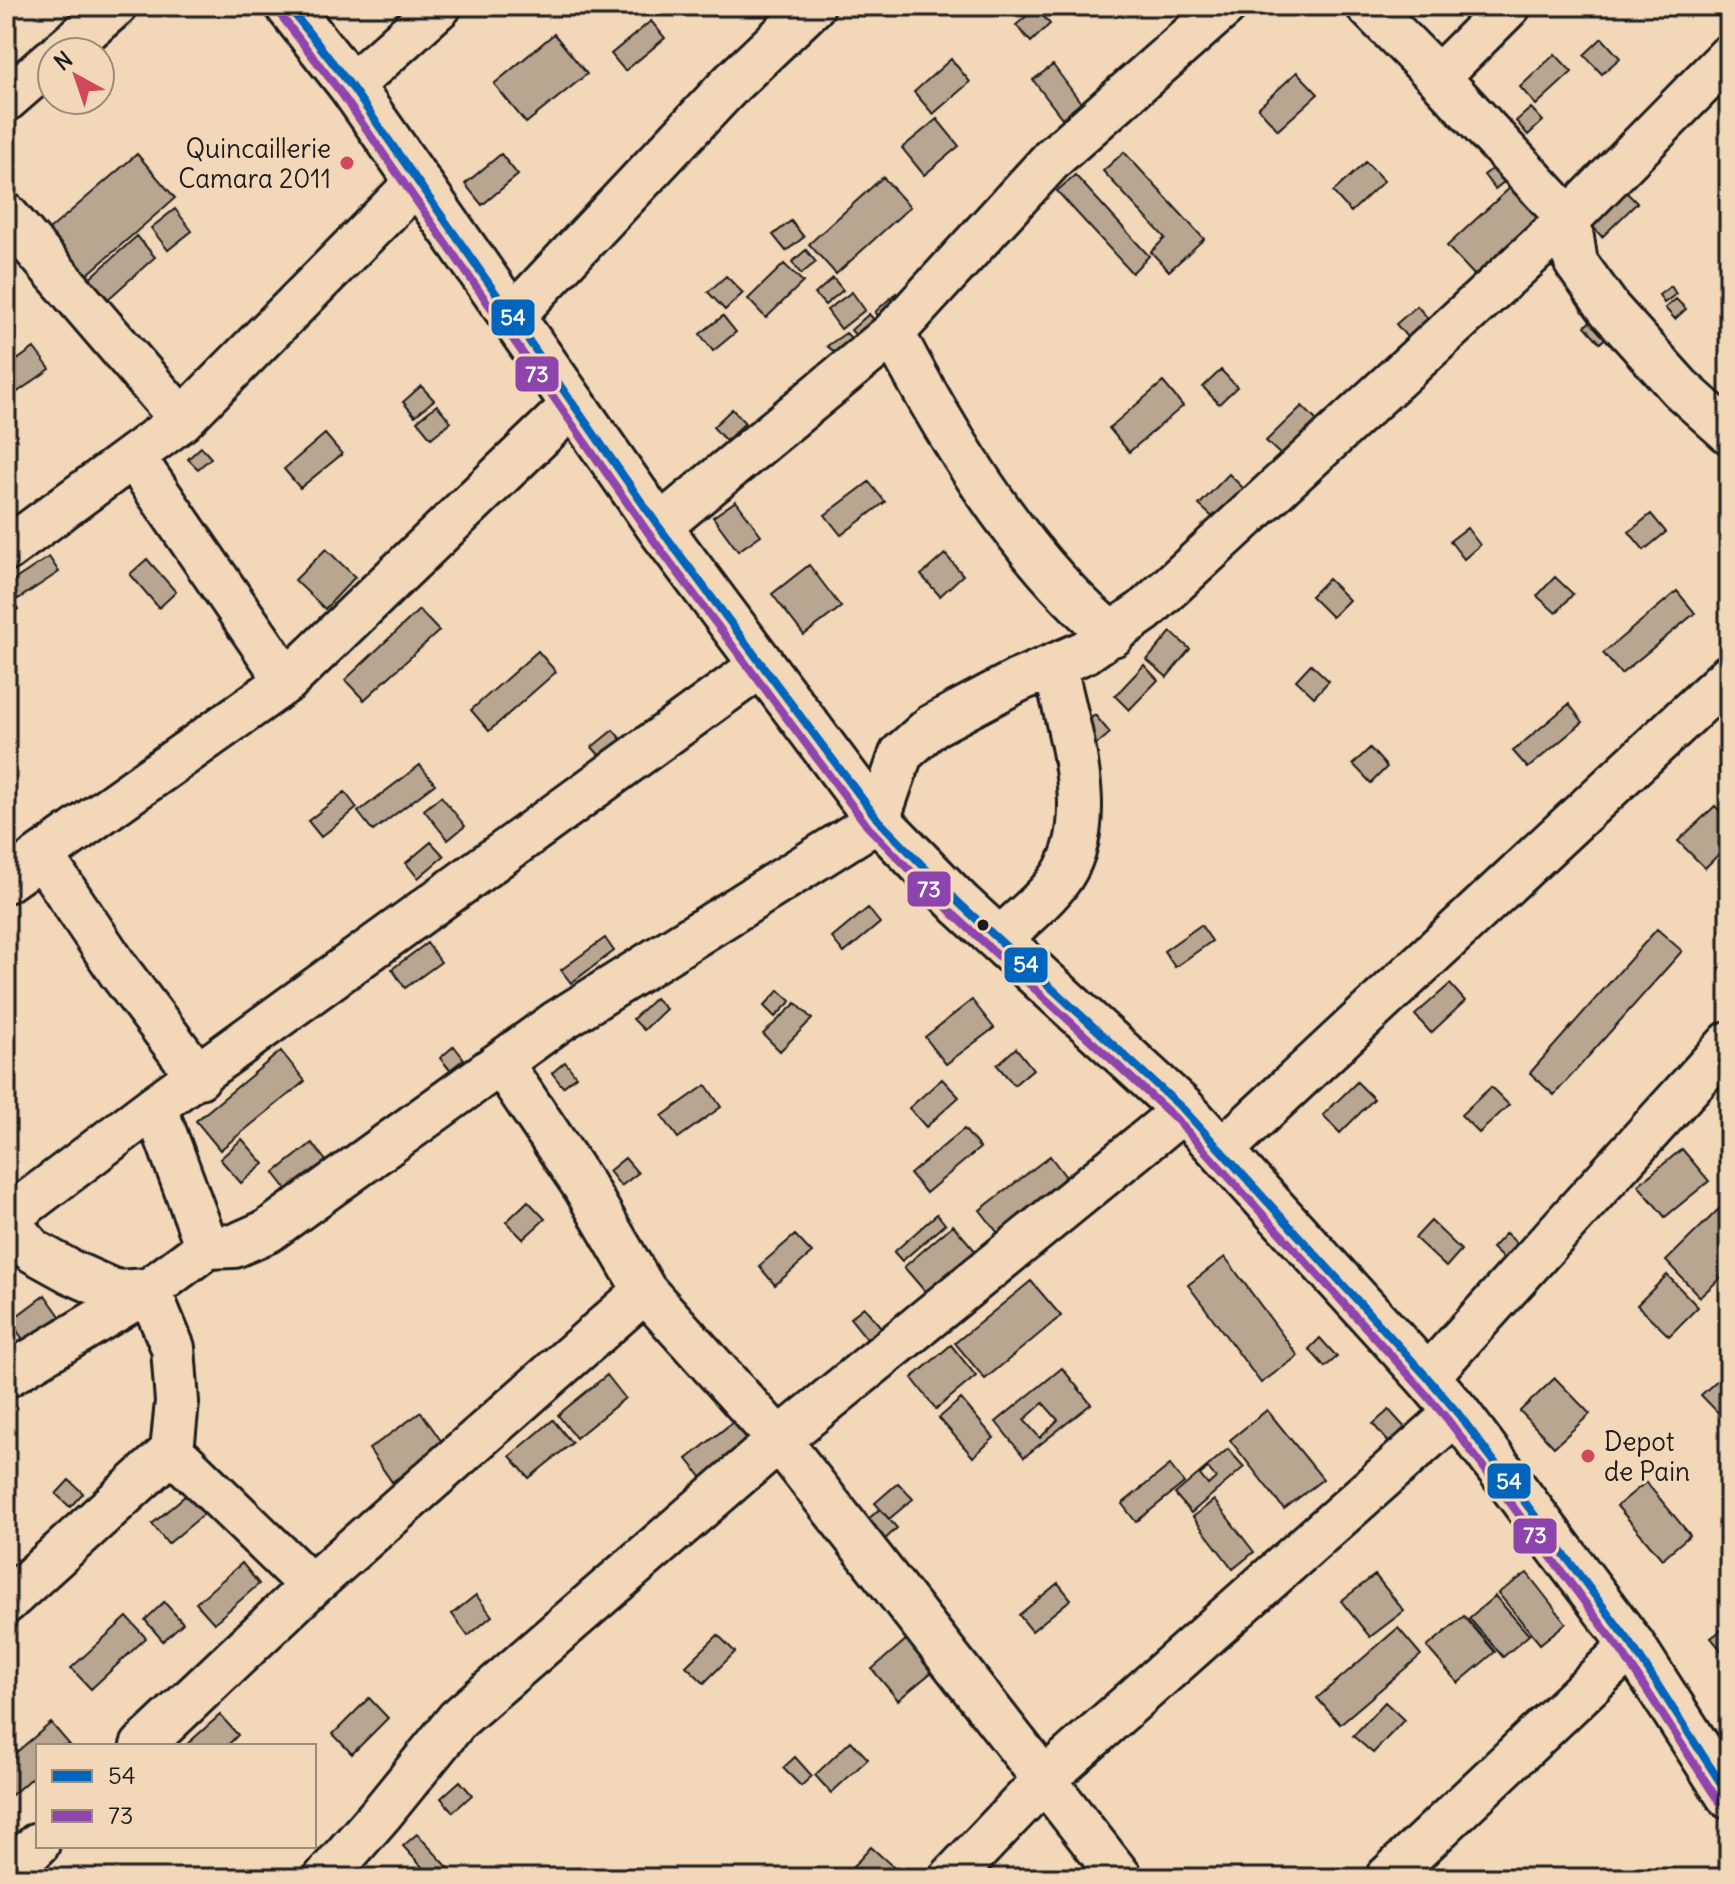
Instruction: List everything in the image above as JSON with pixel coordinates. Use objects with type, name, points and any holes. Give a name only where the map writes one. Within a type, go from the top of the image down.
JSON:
[{"type":"street","points":[[80,36],[115,6]]},
{"type":"street","points":[[288,6],[351,86],[659,527],[878,820],[960,904],[1184,1110],[1427,1377],[1457,1412],[1632,1645],[1729,1796]]},
{"type":"street","points":[[351,86],[440,6]]},
{"type":"street","points":[[512,317],[731,84],[813,6]]},
{"type":"street","points":[[659,527],[893,333],[1053,158],[1225,6]]},
{"type":"street","points":[[1368,6],[1569,219],[1576,263],[1610,310],[1680,388],[1729,432]]},
{"type":"street","points":[[1438,77],[1509,6]]},
{"type":"street","points":[[6,1376],[149,1290],[207,1247],[234,1246],[268,1231],[557,1022],[878,820],[901,754],[932,726],[1017,681],[1085,652],[1144,611],[1569,219],[1729,56]]},
{"type":"street","points":[[6,100],[36,74]]},
{"type":"street","points":[[6,549],[182,420],[418,181]]},
{"type":"street","points":[[6,215],[182,420]]},
{"type":"street","points":[[893,333],[930,403],[1012,524],[1080,608],[1113,635]]},
{"type":"street","points":[[6,881],[287,681],[573,405]]},
{"type":"street","points":[[133,456],[287,681]]},
{"type":"street","points":[[149,1290],[116,1292],[71,1272],[33,1251],[6,1220],[155,1106],[199,1077],[762,665]]},
{"type":"street","points":[[999,940],[1058,882],[1072,854],[1080,825],[1080,787],[1055,666]]},
{"type":"street","points":[[1221,1151],[1729,676]]},
{"type":"street","points":[[42,856],[119,971],[199,1077]]},
{"type":"street","points":[[1427,1377],[1729,1043]]},
{"type":"street","points":[[501,1063],[584,1186],[645,1291],[779,1440],[1121,1878]]},
{"type":"street","points":[[155,1106],[207,1247]]},
{"type":"street","points":[[325,1878],[458,1719],[779,1440],[1184,1110]]},
{"type":"street","points":[[6,1602],[172,1451],[177,1402],[173,1348],[149,1290]]},
{"type":"street","points":[[144,1744],[311,1586],[645,1291]]},
{"type":"street","points":[[951,1878],[1044,1780],[1457,1412]]},
{"type":"street","points":[[172,1451],[311,1586]]},
{"type":"street","points":[[1387,1878],[1632,1645]]},
{"type":"street","points":[[6,1875],[36,1846]]},
{"type":"building","points":[[1036,8],[1050,24],[1031,42],[1016,25]]},
{"type":"building","points":[[651,21],[665,38],[625,71],[611,54]]},
{"type":"building","points":[[554,34],[587,74],[526,123],[494,84]]},
{"type":"building","points":[[1602,38],[1620,58],[1602,74],[1584,55]]},
{"type":"building","points":[[1555,54],[1572,72],[1536,105],[1520,87]]},
{"type":"building","points":[[951,59],[970,82],[933,114],[914,92]]},
{"type":"building","points":[[1053,65],[1081,103],[1062,118],[1033,80]]},
{"type":"building","points":[[1297,72],[1318,94],[1278,130],[1258,108]]},
{"type":"building","points":[[1531,108],[1543,121],[1528,135],[1516,121]]},
{"type":"building","points":[[937,119],[959,146],[924,175],[902,148]]},
{"type":"building","points":[[1124,152],[1204,239],[1169,271],[1151,252],[1165,238],[1103,171]]},
{"type":"building","points":[[137,154],[175,198],[81,280],[42,236]]},
{"type":"building","points":[[501,154],[518,175],[482,205],[465,184]]},
{"type":"building","points":[[1504,160],[1514,174],[1495,189],[1484,175]]},
{"type":"building","points":[[1366,162],[1384,181],[1351,212],[1333,192]]},
{"type":"building","points":[[1075,175],[1149,256],[1132,273],[1057,191]]},
{"type":"building","points":[[883,177],[910,207],[836,274],[809,244]]},
{"type":"building","points":[[1512,186],[1543,218],[1477,278],[1447,246]]},
{"type":"building","points":[[1623,189],[1637,203],[1602,237],[1588,221]]},
{"type":"building","points":[[175,209],[192,231],[168,250],[151,228]]},
{"type":"building","points":[[791,221],[804,237],[786,251],[773,235]]},
{"type":"building","points":[[137,236],[155,257],[96,310],[78,289]]},
{"type":"building","points":[[806,250],[816,262],[801,274],[792,262]]},
{"type":"building","points":[[784,264],[803,282],[766,318],[748,299]]},
{"type":"building","points":[[726,276],[743,293],[725,310],[708,292]]},
{"type":"building","points":[[833,278],[843,290],[825,305],[815,294]]},
{"type":"building","points":[[1671,286],[1676,294],[1664,303],[1659,295]]},
{"type":"building","points":[[852,292],[865,310],[841,329],[827,310]]},
{"type":"building","points":[[896,293],[910,308],[888,327],[875,312]]},
{"type":"building","points":[[1676,299],[1686,309],[1675,319],[1665,308]]},
{"type":"building","points":[[1417,306],[1432,323],[1411,342],[1396,324]]},
{"type":"building","points":[[1603,310],[1618,326],[1600,343],[1585,326]]},
{"type":"building","points":[[869,314],[881,328],[863,344],[851,330]]},
{"type":"building","points":[[723,316],[736,332],[713,351],[700,334]]},
{"type":"building","points":[[846,333],[861,348],[847,362],[827,346]]},
{"type":"building","points":[[34,348],[50,369],[6,400],[6,368]]},
{"type":"building","points":[[1221,370],[1237,387],[1219,404],[1203,387]]},
{"type":"building","points":[[1163,382],[1183,406],[1129,452],[1109,428]]},
{"type":"building","points":[[421,386],[434,400],[415,416],[403,402]]},
{"type":"building","points":[[437,405],[451,422],[431,438],[417,421]]},
{"type":"building","points":[[1302,406],[1320,424],[1285,459],[1266,441]]},
{"type":"building","points":[[732,409],[745,423],[726,441],[713,427]]},
{"type":"building","points":[[325,434],[342,454],[300,488],[284,469]]},
{"type":"building","points":[[201,447],[211,458],[198,469],[188,459]]},
{"type":"building","points":[[1229,474],[1245,490],[1216,520],[1199,505]]},
{"type":"building","points":[[869,482],[885,502],[841,535],[825,515]]},
{"type":"building","points":[[736,501],[761,535],[738,551],[713,517]]},
{"type":"building","points":[[1651,514],[1666,532],[1644,550],[1629,532]]},
{"type":"building","points":[[1467,528],[1480,545],[1464,559],[1450,541]]},
{"type":"building","points":[[326,549],[355,577],[325,609],[295,580]]},
{"type":"building","points":[[945,554],[963,575],[940,596],[921,575]]},
{"type":"building","points":[[49,557],[59,572],[18,599],[8,584]]},
{"type":"building","points":[[147,559],[176,592],[159,608],[130,574]]},
{"type":"building","points":[[809,565],[841,607],[804,635],[772,594]]},
{"type":"building","points":[[1555,577],[1573,594],[1556,613],[1537,596]]},
{"type":"building","points":[[1328,579],[1349,600],[1332,617],[1311,596]]},
{"type":"building","points":[[1677,591],[1695,613],[1621,674],[1603,653]]},
{"type":"building","points":[[6,593],[18,609],[6,618]]},
{"type":"building","points":[[419,610],[439,631],[364,700],[345,680]]},
{"type":"building","points":[[1171,632],[1190,649],[1167,677],[1147,660]]},
{"type":"building","points":[[538,651],[556,672],[489,731],[471,710]]},
{"type":"building","points":[[1311,664],[1329,681],[1314,697],[1296,680]]},
{"type":"building","points":[[1144,665],[1158,680],[1129,710],[1115,696]]},
{"type":"building","points":[[1569,704],[1583,722],[1528,768],[1513,751]]},
{"type":"building","points":[[1095,715],[1110,733],[1095,746],[1080,727]]},
{"type":"building","points":[[613,730],[630,749],[610,767],[592,747]]},
{"type":"building","points":[[1370,748],[1387,767],[1371,783],[1353,764]]},
{"type":"building","points":[[420,765],[435,784],[373,831],[358,812]]},
{"type":"building","points":[[345,792],[357,808],[321,837],[308,821]]},
{"type":"building","points":[[441,796],[465,826],[448,840],[424,810]]},
{"type":"building","points":[[1715,806],[1729,820],[1729,844],[1705,868],[1678,841]]},
{"type":"building","points":[[431,842],[444,856],[418,878],[406,863]]},
{"type":"building","points":[[868,908],[880,923],[844,953],[832,938]]},
{"type":"building","points":[[1201,925],[1212,941],[1175,967],[1164,951]]},
{"type":"building","points":[[1657,929],[1682,951],[1554,1095],[1530,1073]]},
{"type":"building","points":[[605,938],[614,951],[571,983],[561,970]]},
{"type":"building","points":[[427,943],[441,962],[405,988],[392,969]]},
{"type":"building","points":[[1450,984],[1465,1001],[1431,1033],[1415,1015]]},
{"type":"building","points":[[779,990],[791,1001],[775,1017],[764,1006]]},
{"type":"building","points":[[655,998],[666,1009],[644,1030],[633,1019]]},
{"type":"building","points":[[972,1000],[994,1028],[946,1064],[925,1037]]},
{"type":"building","points":[[796,1003],[812,1019],[780,1051],[763,1034]]},
{"type":"building","points":[[454,1046],[464,1059],[450,1070],[440,1058]]},
{"type":"building","points":[[1016,1048],[1033,1069],[1014,1085],[997,1065]]},
{"type":"building","points":[[281,1051],[305,1081],[220,1150],[196,1121]]},
{"type":"building","points":[[565,1062],[576,1076],[563,1087],[552,1073]]},
{"type":"building","points":[[942,1079],[959,1097],[926,1127],[909,1108]]},
{"type":"building","points":[[1357,1082],[1374,1099],[1340,1133],[1323,1115]]},
{"type":"building","points":[[706,1085],[721,1107],[678,1138],[662,1116]]},
{"type":"building","points":[[1491,1087],[1509,1105],[1479,1133],[1461,1115]]},
{"type":"building","points":[[964,1129],[980,1148],[926,1193],[910,1174]]},
{"type":"building","points":[[242,1139],[264,1164],[241,1183],[220,1159]]},
{"type":"building","points":[[312,1143],[330,1166],[292,1196],[274,1173]]},
{"type":"building","points":[[1682,1149],[1709,1181],[1665,1217],[1638,1185]]},
{"type":"building","points":[[1050,1156],[1078,1193],[1008,1246],[980,1210]]},
{"type":"building","points":[[625,1158],[638,1173],[621,1186],[609,1171]]},
{"type":"building","points":[[528,1201],[545,1219],[523,1239],[506,1222]]},
{"type":"building","points":[[1727,1201],[1729,1270],[1700,1297],[1666,1261]]},
{"type":"building","points":[[937,1214],[945,1224],[902,1261],[894,1252]]},
{"type":"building","points":[[1431,1221],[1461,1250],[1446,1267],[1415,1238]]},
{"type":"building","points":[[953,1225],[983,1260],[934,1302],[904,1267]]},
{"type":"building","points":[[1506,1233],[1524,1250],[1510,1265],[1492,1248]]},
{"type":"building","points":[[795,1235],[812,1253],[775,1285],[759,1266]]},
{"type":"building","points":[[1225,1257],[1298,1356],[1261,1383],[1188,1285]]},
{"type":"building","points":[[1667,1275],[1698,1307],[1669,1336],[1637,1305]]},
{"type":"building","points":[[1031,1281],[1061,1316],[985,1379],[955,1343]]},
{"type":"building","points":[[45,1295],[60,1316],[25,1342],[10,1321]]},
{"type":"building","points":[[864,1307],[885,1332],[871,1344],[850,1318]]},
{"type":"building","points":[[1320,1338],[1337,1357],[1325,1367],[1309,1349]]},
{"type":"building","points":[[951,1345],[976,1376],[936,1409],[912,1378]]},
{"type":"building","points":[[1062,1368],[1091,1404],[1024,1457],[996,1422]],"holes":[[[1043,1403],[1058,1420],[1040,1438],[1024,1420]]]},
{"type":"building","points":[[607,1375],[625,1398],[576,1438],[558,1415]]},
{"type":"building","points":[[1722,1376],[1729,1383],[1727,1422],[1701,1395]]},
{"type":"building","points":[[1555,1378],[1590,1414],[1554,1447],[1520,1411]]},
{"type":"building","points":[[961,1399],[994,1438],[973,1457],[939,1418]]},
{"type":"building","points":[[1267,1410],[1323,1479],[1284,1509],[1230,1440]]},
{"type":"building","points":[[1389,1410],[1407,1430],[1390,1444],[1373,1424]]},
{"type":"building","points":[[421,1412],[444,1445],[392,1482],[369,1449]]},
{"type":"building","points":[[553,1420],[572,1443],[529,1478],[510,1456]]},
{"type":"building","points":[[733,1422],[753,1445],[706,1483],[687,1459]]},
{"type":"building","points":[[1228,1449],[1244,1467],[1191,1513],[1175,1494]],"holes":[[[1208,1468],[1216,1478],[1208,1485],[1200,1475]]]},
{"type":"building","points":[[1170,1465],[1184,1483],[1136,1522],[1122,1504]]},
{"type":"building","points":[[69,1480],[83,1493],[70,1507],[56,1494]]},
{"type":"building","points":[[1646,1482],[1690,1535],[1662,1559],[1617,1506]]},
{"type":"building","points":[[898,1483],[913,1499],[889,1519],[875,1503]]},
{"type":"building","points":[[192,1490],[209,1510],[168,1544],[152,1524]]},
{"type":"building","points":[[1214,1500],[1254,1552],[1233,1569],[1193,1517]]},
{"type":"building","points":[[880,1509],[897,1528],[879,1545],[861,1525]]},
{"type":"building","points":[[242,1563],[259,1584],[214,1623],[196,1603]]},
{"type":"building","points":[[1527,1573],[1566,1623],[1540,1644],[1498,1593]]},
{"type":"building","points":[[1375,1575],[1404,1611],[1370,1637],[1341,1601]]},
{"type":"building","points":[[1058,1583],[1071,1599],[1032,1631],[1019,1615]]},
{"type":"building","points":[[476,1595],[492,1616],[468,1636],[452,1614]]},
{"type":"building","points":[[1495,1596],[1529,1635],[1503,1657],[1469,1618]]},
{"type":"building","points":[[164,1602],[183,1623],[163,1641],[145,1620]]},
{"type":"building","points":[[1464,1616],[1495,1652],[1458,1683],[1427,1647]]},
{"type":"building","points":[[127,1617],[146,1638],[91,1689],[71,1668]]},
{"type":"building","points":[[1729,1626],[1729,1660],[1711,1638]]},
{"type":"building","points":[[1398,1628],[1421,1655],[1340,1724],[1317,1698]]},
{"type":"building","points":[[718,1635],[735,1652],[704,1683],[686,1666]]},
{"type":"building","points":[[907,1639],[933,1671],[898,1700],[872,1669]]},
{"type":"building","points":[[369,1698],[388,1718],[352,1754],[333,1734]]},
{"type":"building","points":[[1385,1702],[1404,1720],[1373,1753],[1353,1736]]},
{"type":"building","points":[[220,1715],[238,1735],[229,1744],[187,1744]]},
{"type":"building","points":[[51,1723],[69,1744],[36,1744],[36,1774],[6,1800],[6,1761]]},
{"type":"building","points":[[851,1741],[868,1759],[831,1793],[815,1775]]},
{"type":"building","points":[[795,1757],[812,1776],[801,1786],[783,1768]]},
{"type":"building","points":[[460,1781],[472,1795],[453,1812],[441,1798]]},
{"type":"building","points":[[417,1834],[457,1877],[432,1878],[403,1846]]},
{"type":"building","points":[[871,1847],[900,1873],[896,1878],[843,1878]]},
{"type":"transit line","name":"54","points":[[288,6],[351,86],[659,527],[878,820],[960,904],[1184,1110],[1427,1377],[1457,1412],[1632,1645],[1729,1796]]},
{"type":"transit line","name":"73","points":[[279,13],[341,93],[649,534],[868,827],[952,913],[1175,1118],[1418,1385],[1448,1420],[1622,1652],[1719,1802]]},
{"type":"place","name":"Quincaillerie Camara 2011","points":[[347,163]]},
{"type":"place","name":"Depot de Pain","points":[[1588,1456]]}]
